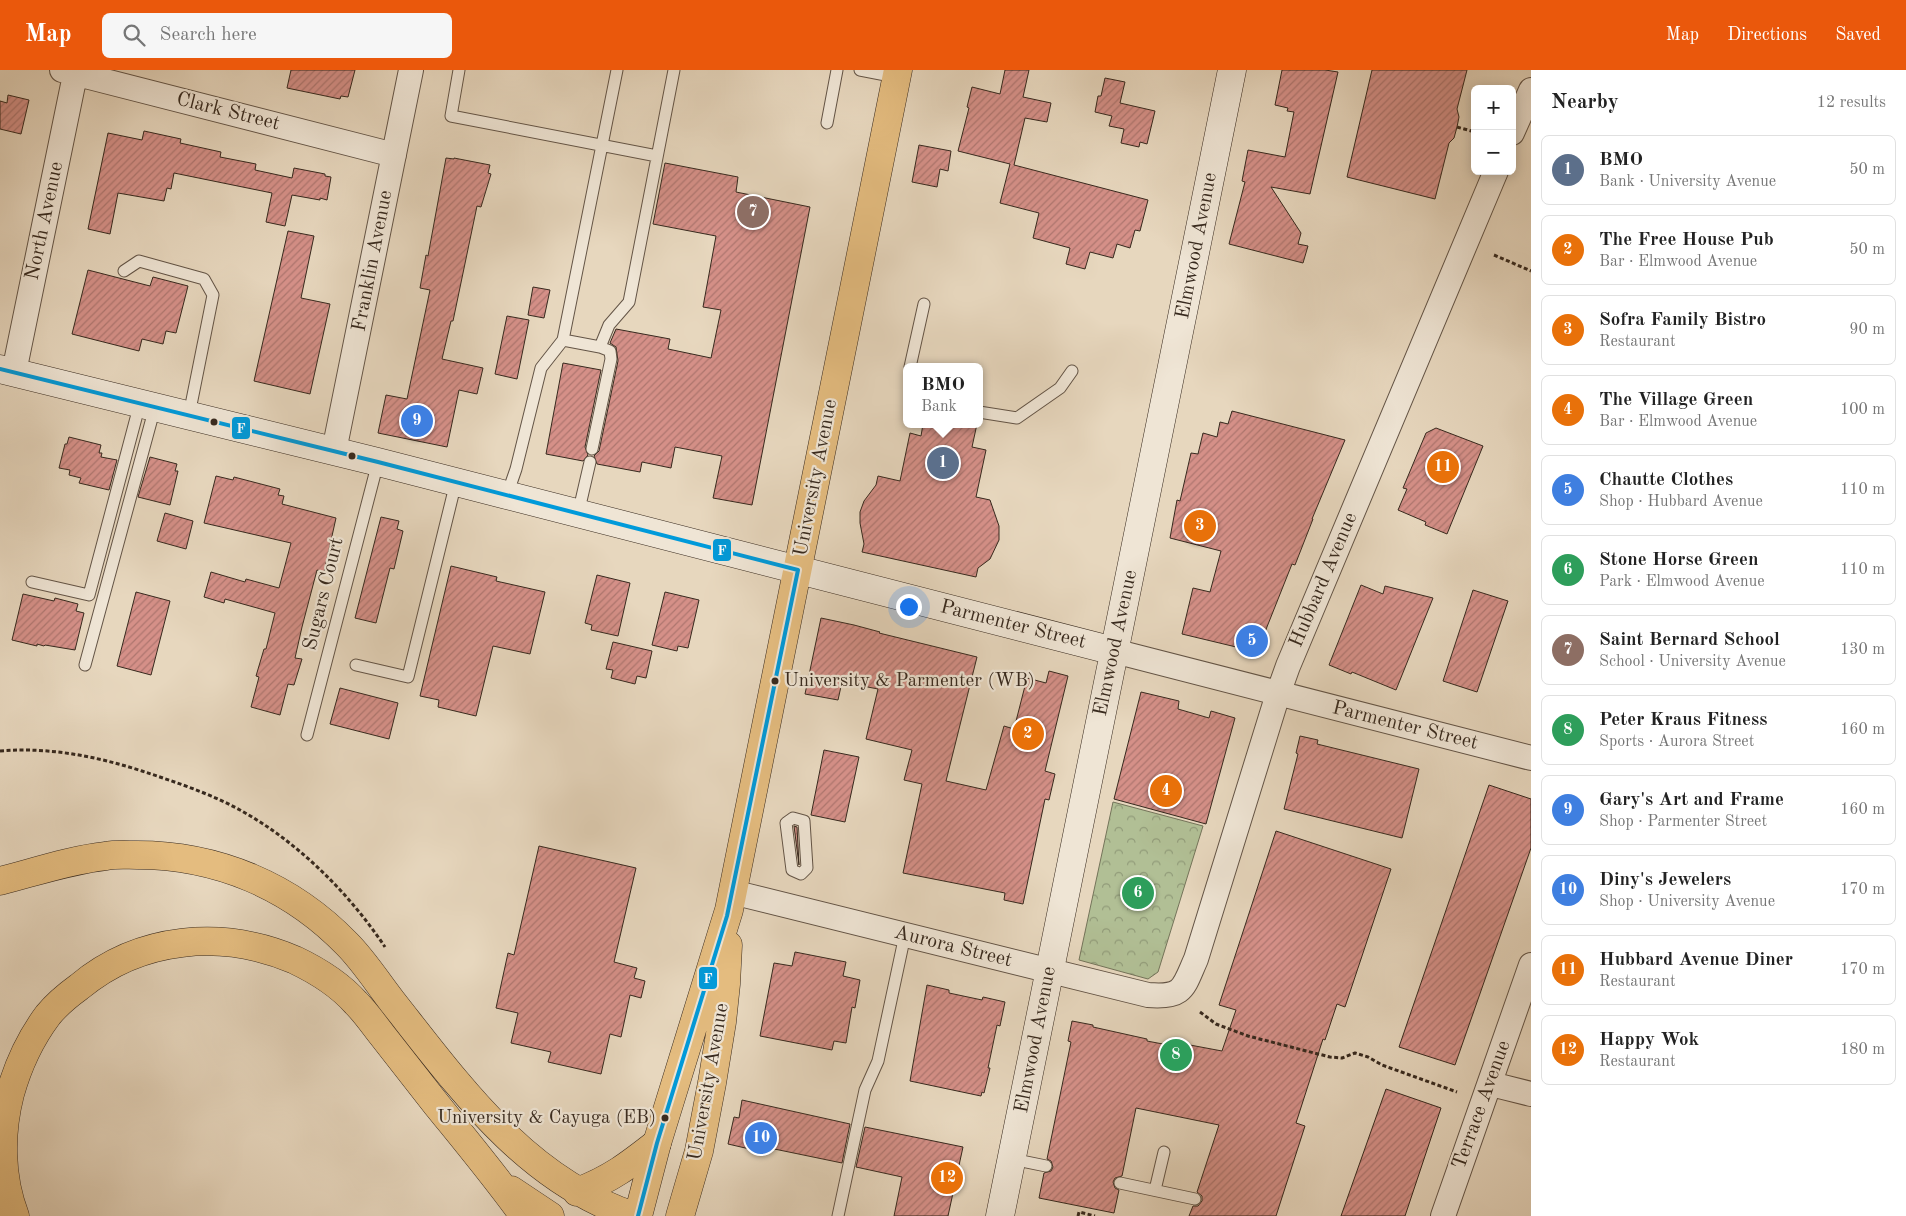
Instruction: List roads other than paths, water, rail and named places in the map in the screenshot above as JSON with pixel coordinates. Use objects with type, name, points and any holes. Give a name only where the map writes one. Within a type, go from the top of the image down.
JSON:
[{"type":"main road","name":"University Avenue","points":[[638,1216],[657,1143],[730,904],[897,74]]},
{"type":"main road","points":[[0,881],[61,865],[107,856],[152,855],[185,858],[219,865],[281,892],[312,913],[348,944],[462,1090],[494,1126],[543,1167],[577,1192],[609,1208],[634,1216]]},
{"type":"main road","name":"University Avenue","points":[[680,1216],[699,1151],[722,1022],[730,904]]},
{"type":"main road","points":[[15,1216],[9,1203],[2,1157],[2,1127],[16,1072],[30,1043],[49,1014],[66,997],[97,972],[121,959],[177,942],[214,941],[248,946],[295,960],[324,976],[356,1002],[500,1182],[524,1216]]},
{"type":"main road","points":[[577,1192],[615,1174],[657,1143]]},
{"type":"main road","points":[[500,1182],[550,1216]]},
{"type":"street","name":"Franklin Avenue","points":[[334,451],[411,70]]},
{"type":"street","name":"Elmwood Avenue","points":[[1000,1216],[1232,70]]},
{"type":"street","name":"Clark Street","points":[[71,71],[394,155]]},
{"type":"street","name":"North Avenue","points":[[7,370],[71,71]]},
{"type":"street","points":[[1514,130],[1531,90]]},
{"type":"street","name":"Hubbard Avenue","points":[[1174,994],[1181,990],[1196,959],[1278,694],[1494,175]]},
{"type":"street","name":"Parmenter Street","points":[[7,370],[378,462],[1531,758]]},
{"type":"street","name":"Aurora Street","points":[[730,904],[905,935],[1148,995],[1174,994]]},
{"type":"street","name":"Terrace Avenue","points":[[1443,1216],[1491,1084],[1531,965]]},
{"type":"street","points":[[1491,1084],[1531,1094]]},
{"type":"lane","points":[[460,70],[451,116],[657,156]]},
{"type":"lane","points":[[507,495],[541,368],[562,340],[617,70]]},
{"type":"lane","points":[[600,347],[610,325],[629,302],[674,70]]},
{"type":"lane","points":[[827,123],[837,70]]},
{"type":"lane","points":[[860,70],[897,74]]},
{"type":"lane","points":[[124,271],[139,261],[204,280],[213,294],[189,415]]},
{"type":"lane","points":[[911,363],[924,304]]},
{"type":"lane","points":[[562,340],[600,347],[610,351],[611,359],[592,449]]},
{"type":"lane","points":[[983,413],[1017,418],[1060,388],[1072,371]]},
{"type":"lane","points":[[32,582],[89,595],[148,405]]},
{"type":"lane","points":[[85,664],[148,405]]},
{"type":"lane","name":"Sugars Court","points":[[307,735],[378,462]]},
{"type":"lane","points":[[578,514],[590,462]]},
{"type":"lane","points":[[356,665],[408,678],[456,482]]},
{"type":"lane","points":[[838,1216],[864,1090],[878,1061],[905,935]]},
{"type":"lane","points":[[1155,1190],[1164,1152]]},
{"type":"lane","points":[[1012,1159],[1046,1166]]},
{"type":"lane","points":[[1120,1183],[1195,1199]]},
{"type":"place","name":"Saint Bernard School","points":[[753,212]]},
{"type":"place","name":"Gary's Art and Frame","points":[[417,421]]},
{"type":"place","name":"BMO","points":[[943,463]]},
{"type":"place","name":"Hubbard Avenue Diner","points":[[1443,467]]},
{"type":"place","name":"Sofra Family Bistro","points":[[1200,526]]},
{"type":"place","name":"Chautte Clothes","points":[[1252,641]]},
{"type":"place","name":"University & Parmenter (WB)","points":[[775,681]]},
{"type":"place","name":"The Free House Pub","points":[[1028,734]]},
{"type":"place","name":"The Village Green","points":[[1166,791]]},
{"type":"place","name":"Stone Horse Green","points":[[1138,893]]},
{"type":"place","name":"Peter Kraus Fitness","points":[[1176,1055]]},
{"type":"place","name":"University & Cayuga (EB)","points":[[665,1118]]},
{"type":"place","name":"Diny's Jewelers","points":[[761,1138]]},
{"type":"place","name":"Happy Wok","points":[[947,1178]]}]
